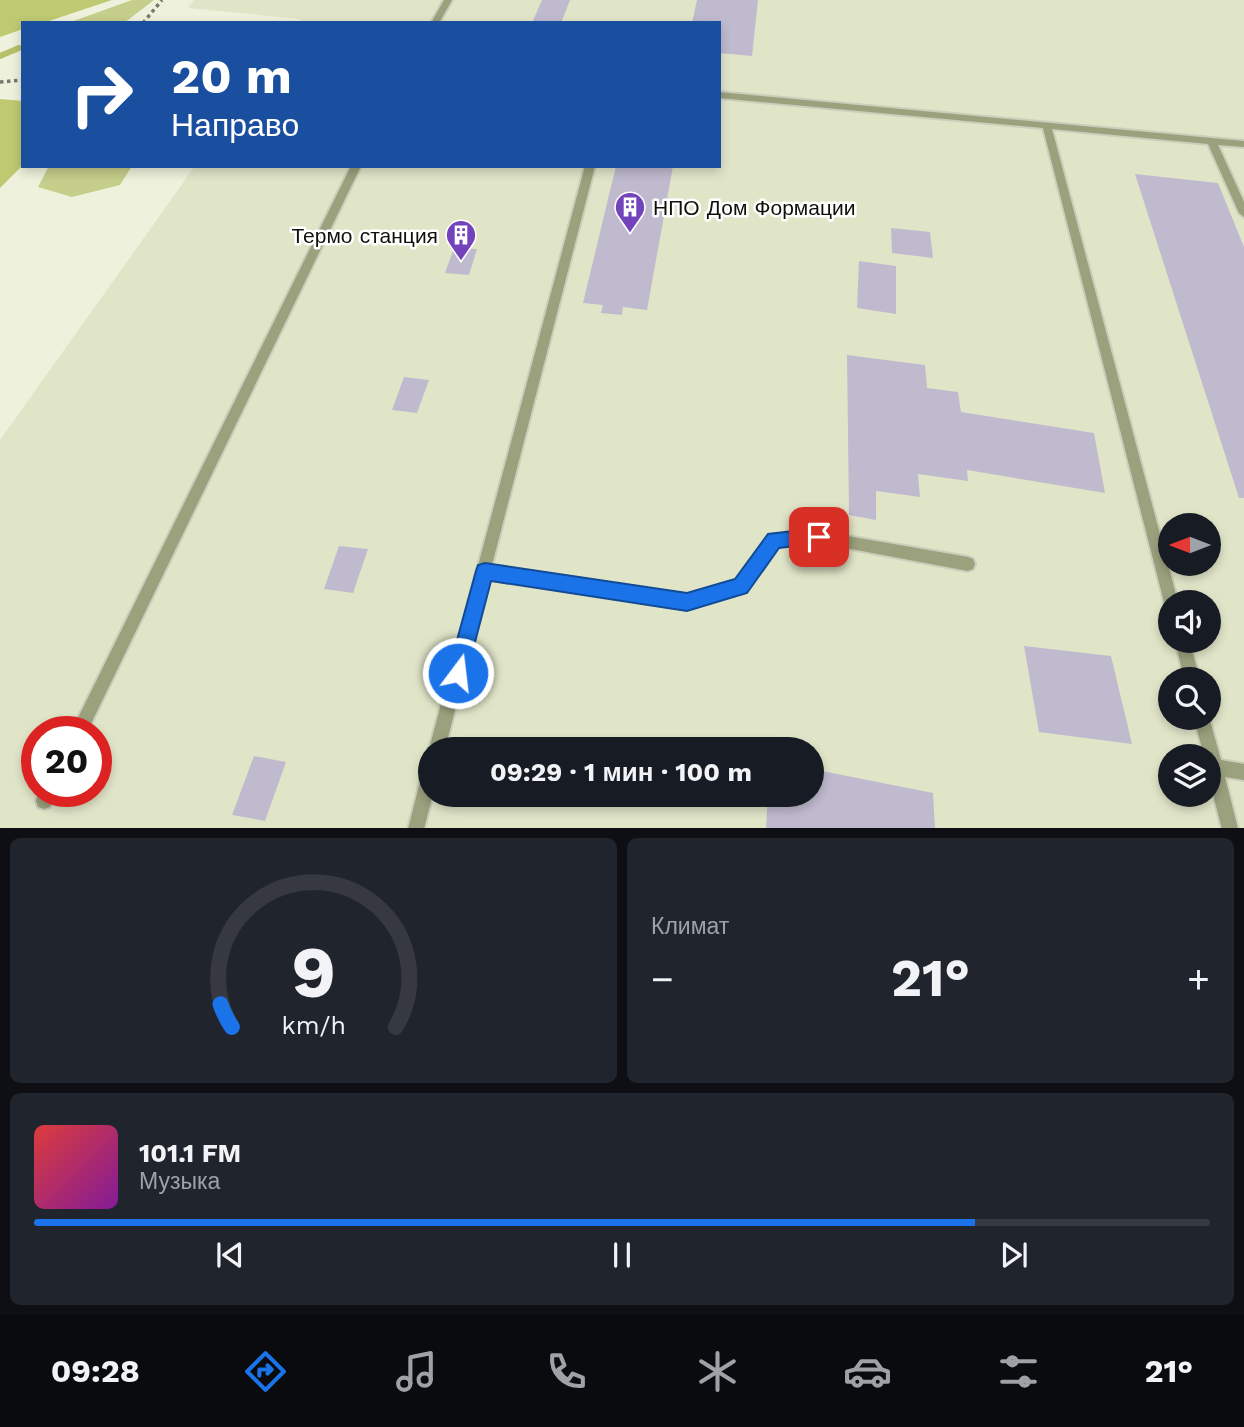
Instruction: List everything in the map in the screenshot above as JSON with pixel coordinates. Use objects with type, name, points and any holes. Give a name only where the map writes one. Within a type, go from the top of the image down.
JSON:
[{"type":"lane","points":[[436,21],[448,0]]},
{"type":"lane","points":[[721,95],[1244,144]]},
{"type":"lane","points":[[1047,126],[1168,590]]},
{"type":"lane","points":[[1212,142],[1244,213]]},
{"type":"lane","points":[[87,716],[355,168]]},
{"type":"lane","points":[[440,737],[589,168]]},
{"type":"lane","points":[[485,571],[687,602],[741,587],[774,540],[819,537],[968,564]]},
{"type":"lane","points":[[1221,768],[1244,772]]},
{"type":"lane","points":[[1221,794],[1230,828]]},
{"type":"lane","points":[[416,828],[421,807]]},
{"type":"path","points":[[145,21],[162,0]]},
{"type":"path","points":[[0,82],[21,79]]},
{"type":"shaded area","points":[[194,0],[1244,0],[1244,828],[0,828],[0,440],[194,168],[721,168],[721,21],[298,21],[300,19],[188,8]]},
{"type":"green space","points":[[0,0],[112,0],[49,21],[21,21],[21,30],[0,37]]},
{"type":"green space","points":[[132,0],[154,0],[127,21],[74,21]]},
{"type":"green space","points":[[0,99],[21,101],[21,167],[0,188]]},
{"type":"green space","points":[[48,168],[131,168],[120,185],[72,197],[38,187]]},
{"type":"building","points":[[542,0],[570,0],[562,21],[533,21]]},
{"type":"building","points":[[697,0],[758,0],[752,56],[721,53],[721,21],[692,21]]},
{"type":"building","name":"НПО Дом Формации","points":[[616,168],[673,168],[647,310],[623,307],[622,315],[601,313],[603,305],[583,303]]},
{"type":"building","points":[[1135,174],[1218,183],[1244,247],[1244,498],[1239,498]]},
{"type":"building","points":[[891,228],[930,232],[933,258],[892,253]]},
{"type":"building","name":"Термо станция","points":[[454,248],[477,249],[469,275],[445,273]]},
{"type":"building","points":[[859,261],[896,266],[896,314],[857,308]]},
{"type":"building","points":[[847,355],[925,365],[927,388],[958,392],[961,412],[1094,433],[1105,493],[967,470],[968,481],[918,474],[920,497],[876,491],[876,520],[849,515]]},
{"type":"building","points":[[404,377],[429,380],[417,413],[392,410]]},
{"type":"building","points":[[339,546],[368,549],[353,593],[324,589]]},
{"type":"building","points":[[1024,646],[1111,656],[1132,744],[1039,732]]},
{"type":"building","points":[[254,756],[286,762],[265,821],[232,815]]},
{"type":"building","points":[[824,771],[933,793],[935,828],[766,828],[767,807],[824,807]]},
{"type":"waterway","points":[[0,56],[19,48]]},
{"type":"place","name":"НПО Дом Формации","points":[[630,234]]},
{"type":"place","name":"Термо станция","points":[[461,262]]},
{"type":"route","points":[[458,673],[485,571],[687,602],[741,587],[774,540],[819,537]]}]
